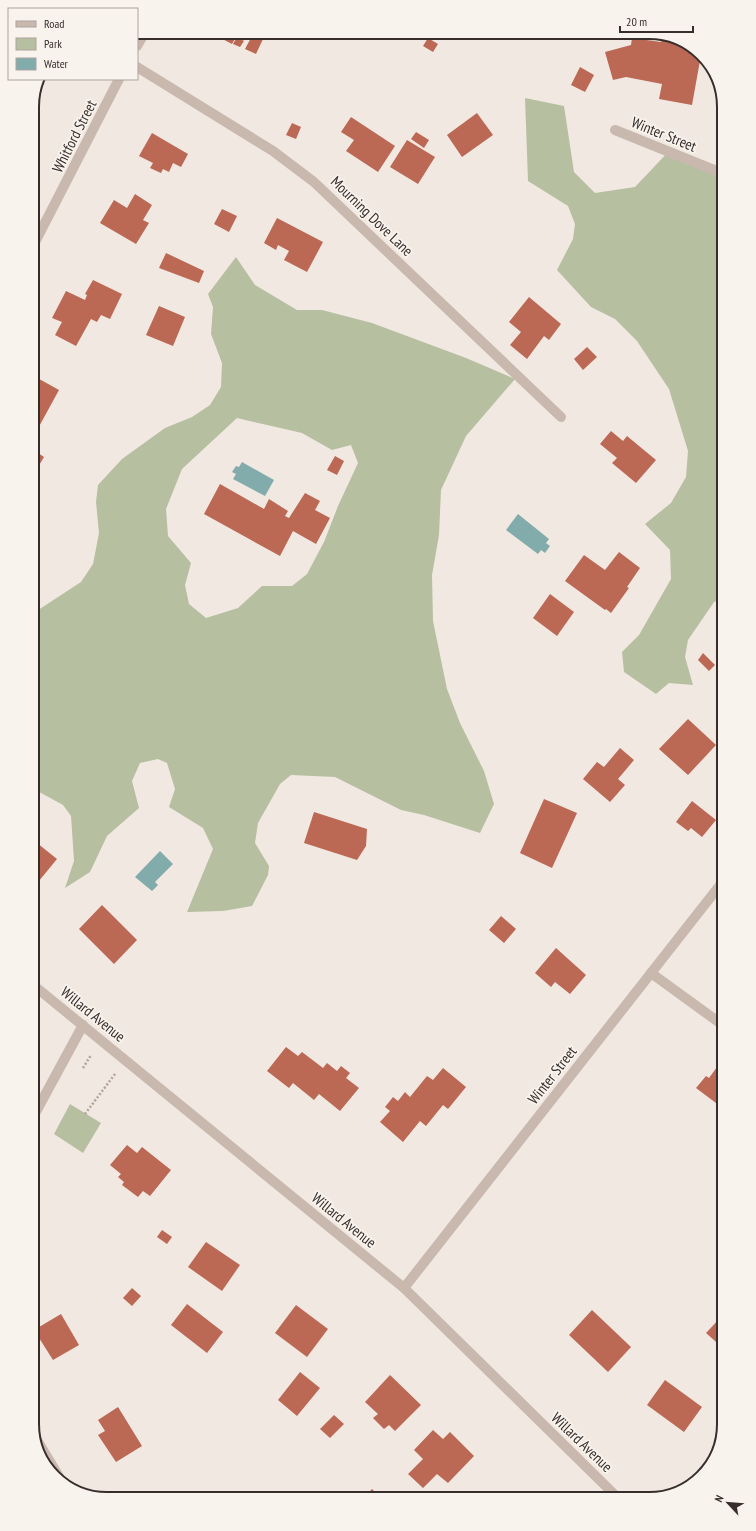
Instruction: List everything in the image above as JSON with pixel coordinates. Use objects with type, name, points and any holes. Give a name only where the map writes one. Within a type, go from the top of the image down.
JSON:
[{"type":"street","name":"Mourning Dove Lane","points":[[138,68],[273,151],[314,182],[561,417]]},
{"type":"street","name":"Whitford Street","points":[[39,234],[118,80]]},
{"type":"street","name":"Winter Street","points":[[615,130],[717,171]]},
{"type":"street","name":"Winter Street","points":[[404,1288],[717,889]]},
{"type":"street","points":[[651,973],[717,1021]]},
{"type":"street","name":"Willard Avenue","points":[[39,990],[404,1288],[612,1492]]},
{"type":"street","points":[[39,1106],[83,1025]]},
{"type":"path","points":[[85,1114],[126,1060]]},
{"type":"green space","points":[[525,98],[564,106],[574,172],[595,193],[635,187],[671,149],[717,168],[717,601],[714,602],[688,640],[685,657],[693,685],[669,683],[656,694],[624,672],[622,652],[639,635],[671,579],[670,550],[645,524],[671,503],[686,477],[688,451],[669,389],[637,341],[615,319],[591,307],[557,270],[573,239],[575,224],[568,206],[528,181]]},
{"type":"green space","points":[[236,257],[255,285],[297,310],[322,310],[372,323],[466,358],[515,379],[466,436],[441,490],[439,535],[432,575],[433,621],[447,689],[460,723],[484,771],[494,804],[480,833],[424,815],[401,810],[335,777],[291,775],[280,784],[258,823],[255,843],[269,866],[268,875],[252,906],[223,911],[187,912],[213,849],[203,828],[169,807],[175,789],[167,763],[158,759],[140,763],[132,781],[139,808],[107,836],[90,872],[65,888],[74,861],[71,816],[63,805],[39,792],[39,609],[81,582],[93,564],[99,533],[96,502],[98,485],[122,459],[165,428],[192,417],[210,405],[221,387],[222,363],[211,334],[213,307],[208,294]],"holes":[[[237,418],[302,433],[332,450],[351,445],[358,463],[338,506],[324,542],[307,574],[292,586],[262,586],[238,608],[206,618],[189,604],[185,585],[191,563],[168,536],[166,509],[182,469]]]},
{"type":"green space","points":[[70,1104],[101,1123],[83,1153],[54,1134]]},
{"type":"water","points":[[242,462],[274,480],[265,496],[233,479],[236,474],[232,472],[236,466],[239,467]]},
{"type":"water","points":[[518,514],[549,539],[546,543],[550,546],[545,553],[541,550],[538,554],[506,530]]},
{"type":"water","points":[[160,851],[173,864],[155,882],[158,885],[152,891],[135,877]]},
{"type":"building","points":[[222,39],[235,39],[232,44]]},
{"type":"building","points":[[236,39],[244,41],[240,47],[233,44]]},
{"type":"building","points":[[250,39],[263,39],[256,54],[245,49]]},
{"type":"building","points":[[427,39],[438,44],[433,52],[423,46]]},
{"type":"building","points":[[632,39],[661,42],[662,40],[667,41],[683,48],[697,59],[700,62],[692,105],[659,99],[662,84],[626,77],[613,80],[605,52],[631,45]]},
{"type":"building","points":[[580,67],[594,75],[585,92],[571,85]]},
{"type":"building","points":[[477,113],[493,135],[462,157],[447,135]]},
{"type":"building","points":[[351,117],[395,146],[378,172],[346,151],[354,140],[341,132]]},
{"type":"building","points":[[292,123],[301,127],[296,139],[286,135]]},
{"type":"building","points":[[416,132],[429,140],[424,148],[411,139]]},
{"type":"building","points":[[152,133],[188,154],[181,167],[173,163],[169,172],[163,169],[161,173],[150,168],[153,163],[139,156]]},
{"type":"building","points":[[407,140],[435,157],[418,184],[390,167]]},
{"type":"building","points":[[135,194],[152,205],[143,220],[149,223],[136,244],[100,223],[114,200],[127,208]]},
{"type":"building","points":[[222,209],[237,216],[229,232],[214,224]]},
{"type":"building","points":[[277,218],[323,242],[307,272],[284,260],[289,251],[278,245],[276,250],[264,243]]},
{"type":"building","points":[[166,253],[204,271],[199,283],[159,268]]},
{"type":"building","points":[[93,280],[122,294],[110,319],[101,315],[97,322],[91,319],[76,346],[55,335],[62,322],[52,318],[66,291],[85,300],[87,295],[85,294]]},
{"type":"building","points":[[529,297],[561,324],[549,340],[544,336],[527,359],[510,345],[521,332],[509,322]]},
{"type":"building","points":[[159,306],[185,317],[173,346],[146,335]]},
{"type":"building","points":[[587,347],[597,357],[583,370],[574,359]]},
{"type":"building","points":[[39,379],[59,390],[39,427]]},
{"type":"building","points":[[611,431],[623,441],[627,436],[656,460],[636,483],[612,463],[617,458],[600,444]]},
{"type":"building","points":[[39,454],[44,457],[39,465]]},
{"type":"building","points":[[335,456],[344,461],[337,475],[327,470]]},
{"type":"building","points":[[220,484],[264,509],[269,499],[288,511],[285,516],[289,518],[305,493],[320,501],[315,510],[330,518],[316,544],[293,531],[280,556],[204,514]]},
{"type":"building","points":[[619,552],[640,568],[627,587],[629,588],[611,613],[565,581],[584,555],[605,570]]},
{"type":"building","points":[[550,594],[574,612],[557,636],[533,618]]},
{"type":"building","points":[[703,653],[715,665],[709,671],[698,660]]},
{"type":"building","points":[[688,719],[716,745],[688,775],[659,749]]},
{"type":"building","points":[[620,748],[634,760],[618,779],[625,785],[610,802],[583,779],[597,762],[604,767]]},
{"type":"building","points":[[544,799],[577,813],[552,868],[520,853]]},
{"type":"building","points":[[692,801],[716,820],[702,837],[691,828],[688,831],[676,822]]},
{"type":"building","points":[[314,812],[367,829],[366,846],[357,860],[304,843]]},
{"type":"building","points":[[39,845],[57,859],[39,881]]},
{"type":"building","points":[[102,905],[137,940],[114,964],[79,929]]},
{"type":"building","points":[[501,916],[516,929],[504,943],[489,930]]},
{"type":"building","points":[[556,948],[586,975],[570,994],[555,982],[551,987],[535,973]]},
{"type":"building","points":[[286,1047],[298,1056],[302,1052],[323,1068],[327,1063],[337,1071],[341,1066],[350,1073],[346,1078],[359,1088],[340,1111],[319,1094],[314,1100],[293,1083],[289,1088],[267,1071]]},
{"type":"building","points":[[717,1067],[717,1104],[696,1088],[706,1076],[709,1078]]},
{"type":"building","points":[[443,1068],[466,1087],[448,1109],[443,1105],[426,1126],[420,1121],[403,1142],[380,1122],[390,1111],[385,1107],[393,1097],[398,1101],[405,1092],[410,1097],[427,1076],[433,1080]]},
{"type":"building","points":[[127,1145],[137,1153],[142,1147],[171,1170],[150,1196],[143,1191],[138,1197],[122,1185],[124,1182],[118,1177],[121,1174],[110,1165]]},
{"type":"building","points":[[162,1230],[172,1237],[167,1244],[157,1237]]},
{"type":"building","points":[[206,1242],[240,1265],[222,1291],[188,1267]]},
{"type":"building","points":[[132,1288],[141,1296],[132,1306],[123,1298]]},
{"type":"building","points":[[187,1304],[223,1332],[207,1353],[171,1325]]},
{"type":"building","points":[[296,1305],[328,1329],[307,1357],[275,1333]]},
{"type":"building","points":[[592,1310],[631,1347],[608,1372],[569,1335]]},
{"type":"building","points":[[61,1314],[79,1345],[53,1360],[39,1338],[39,1327]]},
{"type":"building","points":[[717,1321],[717,1343],[706,1333]]},
{"type":"building","points":[[300,1372],[320,1388],[297,1416],[278,1400]]},
{"type":"building","points":[[390,1375],[421,1405],[395,1431],[389,1425],[384,1429],[373,1418],[378,1414],[365,1402]]},
{"type":"building","points":[[665,1380],[702,1407],[684,1432],[647,1405]]},
{"type":"building","points":[[118,1407],[142,1446],[116,1462],[98,1435],[105,1431],[98,1420]]},
{"type":"building","points":[[334,1415],[344,1424],[330,1438],[320,1429]]},
{"type":"building","points":[[433,1430],[443,1439],[450,1432],[474,1456],[448,1483],[437,1474],[423,1488],[408,1474],[423,1459],[414,1450]]}]
